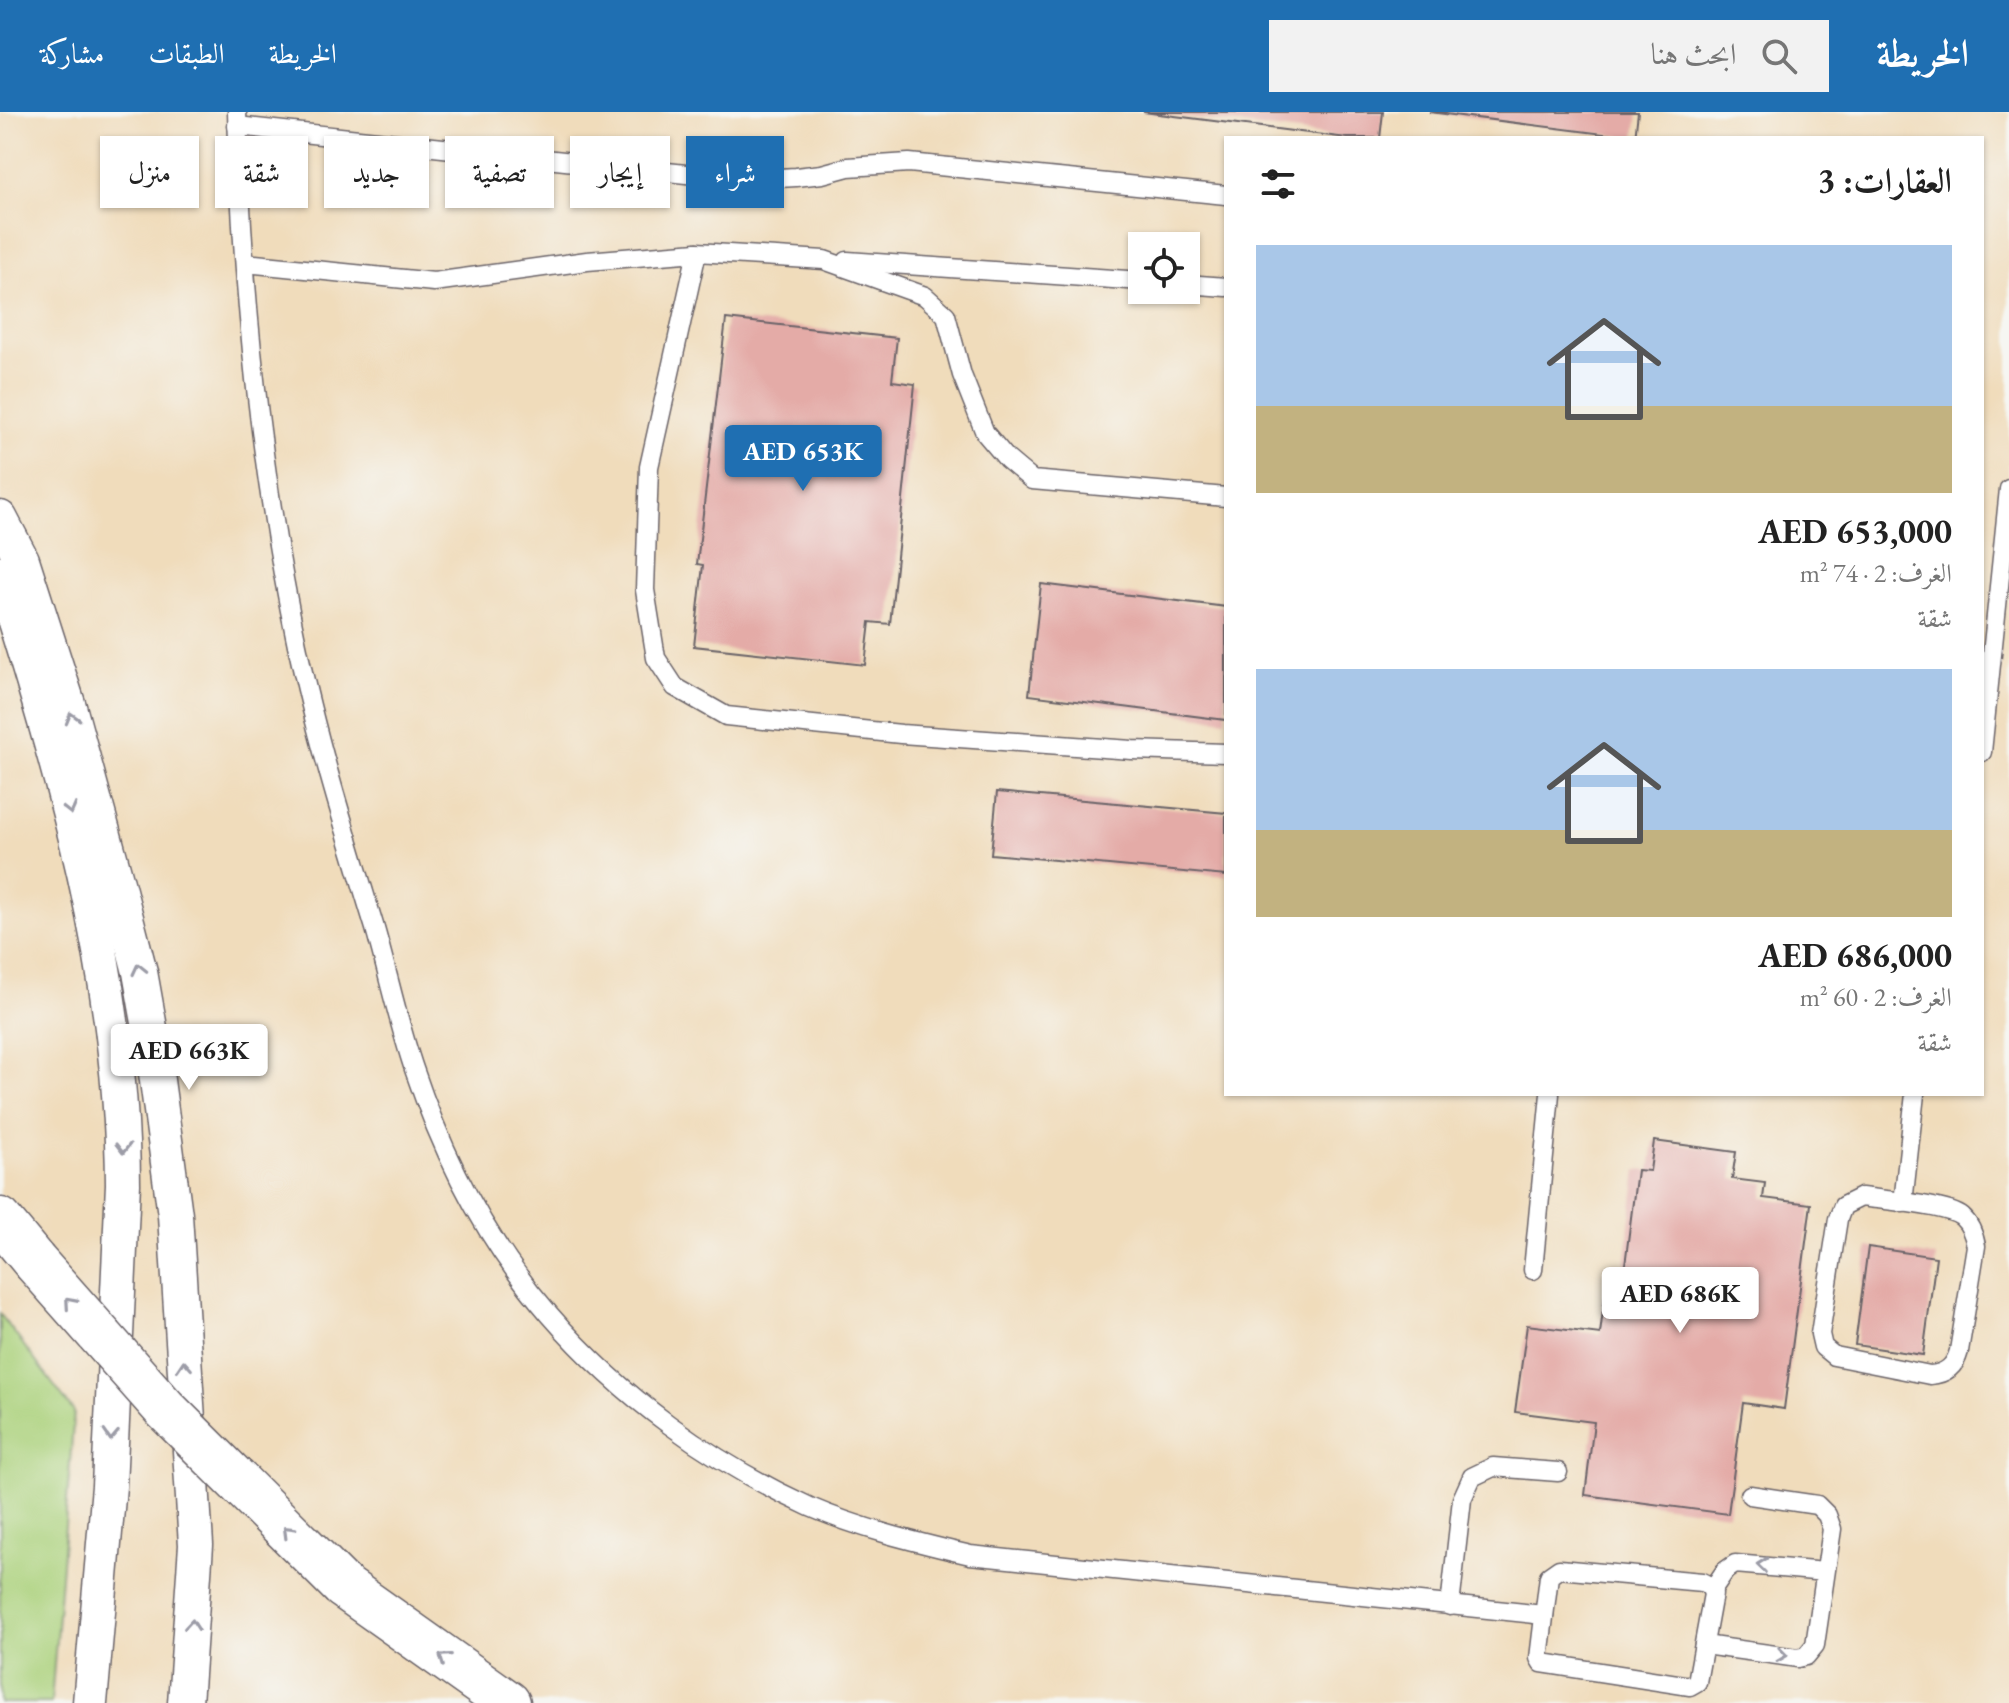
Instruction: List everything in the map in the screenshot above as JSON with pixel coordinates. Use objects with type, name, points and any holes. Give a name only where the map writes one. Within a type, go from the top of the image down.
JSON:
[{"type":"main road","points":[[0,1220],[165,1409],[343,1586],[508,1703]]},
{"type":"street","points":[[0,518],[22,560],[69,707],[140,972],[150,1028],[175,1215],[196,1545],[185,1703]]},
{"type":"street","points":[[0,573],[48,726],[83,862],[95,918],[122,1118],[123,1184],[109,1486],[90,1703]]},
{"type":"lane","points":[[1224,195],[909,163],[848,167],[796,177],[742,180],[237,119],[245,263],[263,439],[278,544],[298,648],[323,751],[409,1050],[432,1118],[455,1170],[514,1269],[549,1314],[606,1373],[670,1426],[727,1464],[812,1508],[890,1536],[970,1555],[1544,1615]]},
{"type":"lane","points":[[245,263],[434,282],[587,261],[697,252],[1128,280]]},
{"type":"lane","points":[[697,252],[649,467],[645,590],[656,658],[675,687],[726,716],[916,735],[1132,750],[1224,753]]},
{"type":"lane","points":[[824,260],[925,296],[946,315],[962,375],[985,433],[1007,459],[1032,480],[1224,497]]},
{"type":"lane","points":[[1200,285],[1224,287]]},
{"type":"lane","points":[[1984,738],[2004,593],[2009,489]]},
{"type":"lane","points":[[1533,1270],[1550,1096]]},
{"type":"lane","points":[[1903,1203],[1915,1096]]},
{"type":"lane","points":[[1861,1197],[1903,1203],[1956,1213],[1968,1223],[1975,1238],[1959,1351],[1950,1369],[1937,1375],[1834,1356],[1821,1341],[1838,1219],[1843,1206],[1861,1197]]},
{"type":"lane","points":[[1450,1606],[1462,1499],[1472,1477],[1493,1467],[1558,1472]]},
{"type":"lane","points":[[1704,1645],[1798,1658],[1806,1656],[1815,1645],[1832,1529],[1823,1509],[1817,1505],[1750,1495]]},
{"type":"lane","points":[[1712,1590],[1702,1582],[1559,1569],[1549,1576],[1539,1658],[1544,1665],[1690,1686],[1699,1678],[1712,1590],[1725,1571],[1735,1564],[1825,1572]]},
{"type":"green space","points":[[0,1314],[74,1412],[51,1703],[0,1703]]},
{"type":"building","points":[[1143,112],[1383,112],[1380,136],[1331,136]]},
{"type":"building","points":[[1429,112],[1638,112],[1635,136]]},
{"type":"building","points":[[726,319],[897,338],[892,381],[915,384],[890,624],[870,622],[865,665],[694,646],[703,565],[697,564]]},
{"type":"building","points":[[1041,584],[1224,607],[1224,720],[1029,695]]},
{"type":"building","points":[[997,792],[1224,813],[1224,876],[991,854]]},
{"type":"building","points":[[1654,1141],[1736,1152],[1732,1179],[1765,1183],[1763,1198],[1811,1204],[1784,1409],[1743,1403],[1728,1514],[1585,1495],[1594,1422],[1515,1412],[1527,1325],[1600,1334],[1606,1287],[1622,1289],[1637,1170],[1650,1171]]},
{"type":"building","points":[[1868,1247],[1936,1257],[1923,1355],[1855,1345]]}]
